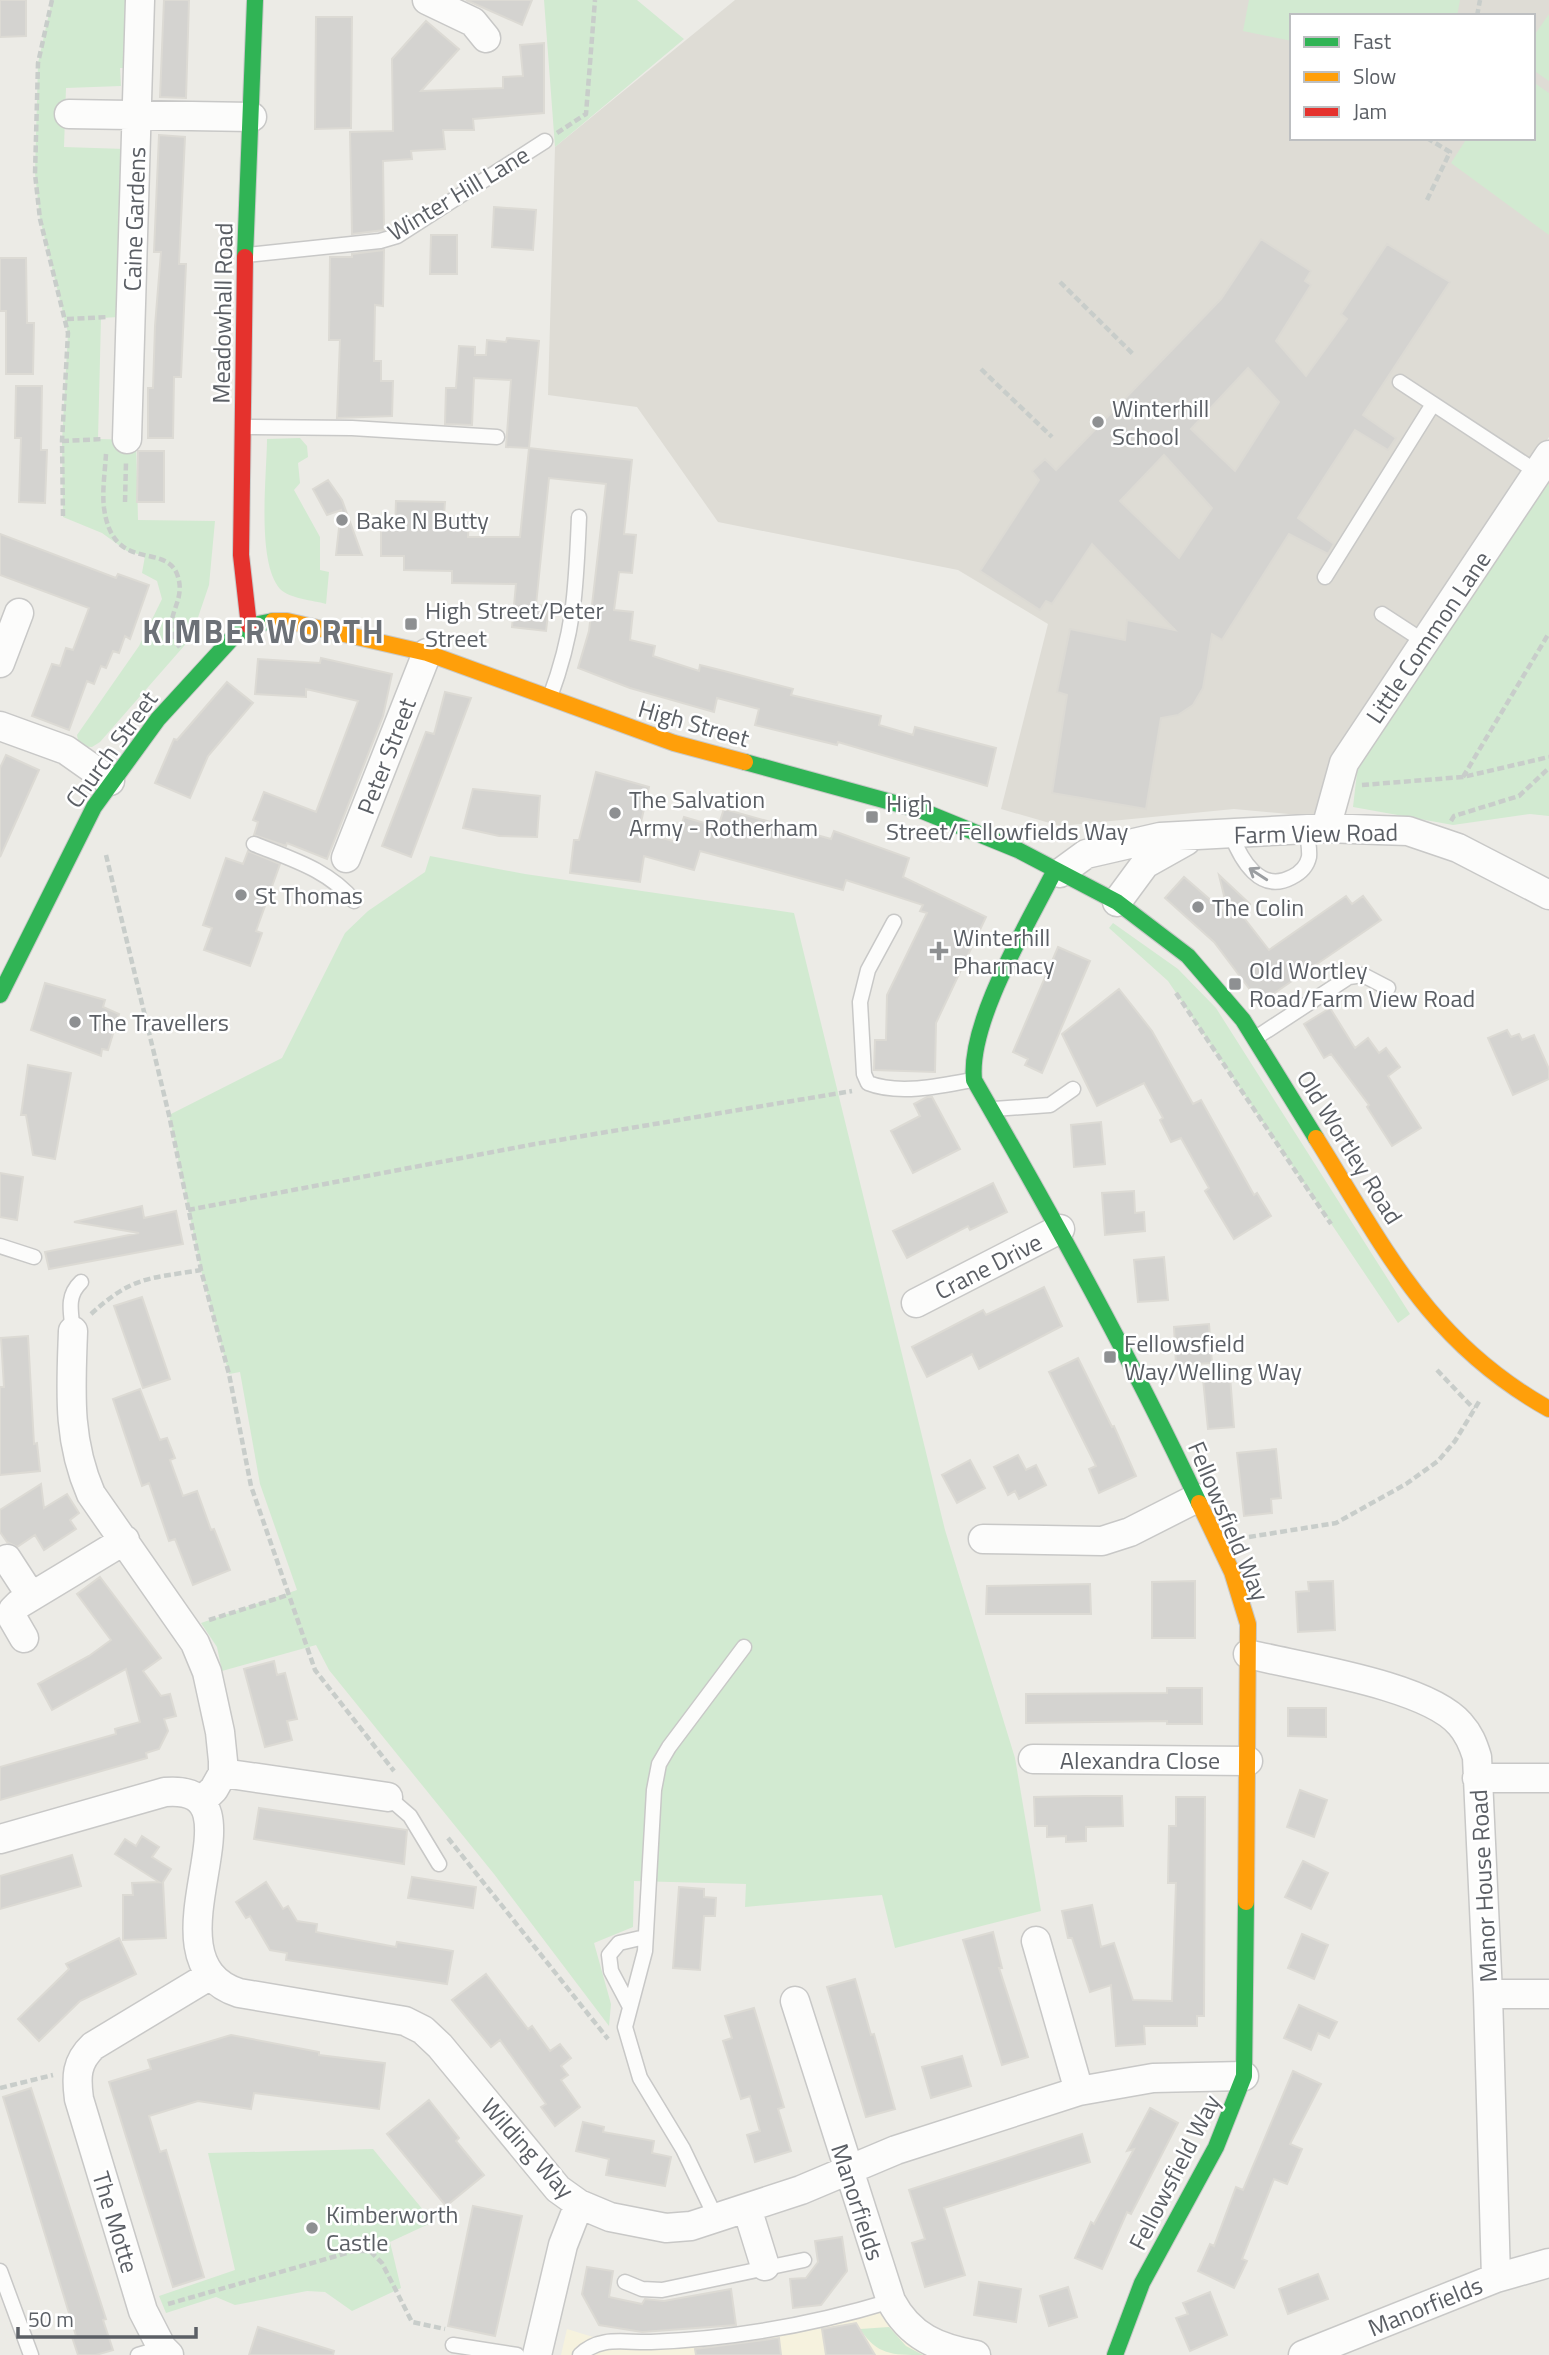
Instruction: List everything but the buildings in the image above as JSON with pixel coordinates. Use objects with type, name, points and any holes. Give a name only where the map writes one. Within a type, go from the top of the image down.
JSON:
[{"type":"street","name":"Caine Gardens","points":[[127,439],[140,0]]},
{"type":"street","name":"Meadowhall Road","points":[[249,626],[241,555],[242,427],[255,0]]},
{"type":"street","points":[[427,0],[473,22],[486,38]]},
{"type":"street","points":[[69,114],[252,117]]},
{"type":"street","name":"Little Common Lane","points":[[1316,829],[1345,763],[1543,463]]},
{"type":"street","points":[[0,663],[19,614]]},
{"type":"street","name":"High Street","points":[[249,626],[269,620],[287,621],[426,653],[674,743],[920,810],[994,839],[1117,902]]},
{"type":"street","name":"Church Street","points":[[0,995],[67,856],[110,781],[158,719],[235,635],[249,626]]},
{"type":"street","name":"Peter Street","points":[[342,870],[426,653]]},
{"type":"street","points":[[0,726],[66,750],[110,781]]},
{"type":"street","name":"Farm View Road","points":[[1057,871],[1086,853],[1108,846],[1160,837],[1316,829],[1408,831],[1458,848],[1549,895]]},
{"type":"street","name":"Farm View Road","points":[[1117,902],[1145,864],[1163,851],[1195,837]]},
{"type":"street","name":"Fellowsfield Way","points":[[1057,871],[980,1024],[972,1061],[974,1080],[1060,1229],[1197,1498],[1245,1610],[1248,1654],[1244,2076],[1238,2099],[1219,2141],[1145,2280],[1115,2355]]},
{"type":"street","name":"Old Wortley Road","points":[[1117,902],[1188,956],[1224,996],[1255,1039],[1403,1277],[1459,1348],[1492,1377],[1549,1409]]},
{"type":"street","name":"Crane Drive","points":[[916,1303],[1060,1229]]},
{"type":"street","points":[[73,1331],[71,1405],[74,1447],[92,1494],[185,1628],[207,1672],[220,1732],[223,1773],[214,1789],[202,1801]]},
{"type":"street","points":[[984,1539],[1102,1541],[1130,1532],[1197,1498]]},
{"type":"street","points":[[24,1638],[13,1619],[13,1610],[31,1596],[125,1540]]},
{"type":"street","points":[[6,1559],[31,1596]]},
{"type":"street","name":"Manor House Road","points":[[1248,1654],[1406,1693],[1436,1705],[1459,1722],[1471,1739],[1477,1757],[1488,1994],[1496,2278]]},
{"type":"street","name":"Alexandra Close","points":[[1033,1759],[1248,1760]]},
{"type":"street","points":[[223,1773],[392,1786]]},
{"type":"street","points":[[1477,1778],[1549,1778]]},
{"type":"street","points":[[0,1839],[165,1792],[190,1794],[202,1801],[211,1826],[199,1888],[197,1918],[203,1961],[209,1976],[93,2046],[82,2057],[77,2075]]},
{"type":"street","points":[[1036,1941],[1079,2091]]},
{"type":"street","name":"Wilding Way","points":[[209,1976],[222,1987],[239,1993],[405,2021],[423,2029],[558,2189],[579,2204],[610,2217],[666,2228],[691,2226],[747,2208],[801,2190],[847,2169],[1079,2091],[1153,2078],[1244,2076]]},
{"type":"street","points":[[1488,1994],[1549,1994]]},
{"type":"street","name":"Manorfields","points":[[795,2000],[891,2301],[901,2319],[930,2343],[976,2355]]},
{"type":"street","name":"The Motte","points":[[77,2075],[79,2099],[157,2353]]},
{"type":"street","points":[[537,2355],[563,2245],[579,2204]]},
{"type":"street","points":[[747,2208],[765,2266]]},
{"type":"street","name":"Manorfields","points":[[1303,2355],[1496,2278],[1549,2263]]},
{"type":"lane","name":"Winter Hill Lane","points":[[246,255],[380,241],[397,236],[545,141]]},
{"type":"lane","points":[[1400,382],[1433,404],[1543,463]]},
{"type":"lane","points":[[1325,577],[1433,404]]},
{"type":"lane","points":[[242,427],[352,428],[497,437]]},
{"type":"lane","points":[[550,698],[573,623],[579,517]]},
{"type":"lane","points":[[1382,614],[1425,642]]},
{"type":"lane","points":[[1231,834],[1247,866],[1264,880],[1281,883],[1301,873],[1309,858],[1316,829]]},
{"type":"lane","points":[[254,845],[307,865],[342,870],[354,901]]},
{"type":"lane","points":[[894,922],[868,970],[860,1002],[864,1074],[868,1083],[877,1087],[923,1087],[974,1080]]},
{"type":"lane","points":[[1255,1039],[1349,977],[1363,975],[1388,988]]},
{"type":"lane","points":[[989,1109],[1050,1105],[1073,1089]]},
{"type":"lane","points":[[0,1246],[34,1256]]},
{"type":"lane","points":[[73,1331],[70,1301],[72,1290],[81,1282]]},
{"type":"lane","points":[[716,2218],[677,2137],[640,2078],[625,2027],[629,2005],[641,1971],[654,1790],[659,1764],[744,1647]]},
{"type":"lane","points":[[392,1786],[439,1864]]},
{"type":"lane","points":[[629,2005],[611,1971],[609,1955],[619,1943],[645,1937]]},
{"type":"lane","points":[[625,2282],[642,2289],[662,2290],[765,2266],[804,2260]]},
{"type":"lane","points":[[0,2271],[31,2355]]},
{"type":"lane","points":[[580,2355],[589,2346],[606,2341],[650,2343],[799,2324],[891,2301]]},
{"type":"lane","points":[[456,2339],[517,2355]]},
{"type":"path","points":[[52,0],[38,63],[35,173],[40,219],[51,271],[67,319],[62,517]]},
{"type":"path","points":[[545,141],[586,114],[595,0]]},
{"type":"path","points":[[1427,200],[1450,152],[1430,140]]},
{"type":"path","points":[[1060,282],[1133,355]]},
{"type":"path","points":[[67,319],[131,317]]},
{"type":"path","points":[[981,369],[1052,437]]},
{"type":"path","points":[[62,441],[106,439],[104,507],[110,529],[116,541],[127,551],[153,557],[175,569],[180,583],[179,598],[169,623],[170,633],[187,656],[202,670]]},
{"type":"path","points":[[125,502],[127,439]]},
{"type":"path","points":[[1463,777],[1549,634]]},
{"type":"path","points":[[1337,785],[1463,777],[1549,757]]},
{"type":"path","points":[[1436,841],[1454,816],[1520,796],[1549,768]]},
{"type":"path","points":[[103,845],[169,1115],[201,1270],[229,1374],[251,1486],[315,1670],[392,1786]]},
{"type":"path","points":[[1175,992],[1335,1230]]},
{"type":"path","points":[[188,1210],[535,1144],[877,1087]]},
{"type":"path","points":[[73,1331],[116,1292],[135,1281],[201,1270]]},
{"type":"path","points":[[1436,1368],[1474,1409]]},
{"type":"path","points":[[1217,1541],[1314,1529],[1336,1523],[1406,1484],[1438,1461],[1455,1441],[1492,1377]]},
{"type":"path","points":[[185,1628],[288,1595]]},
{"type":"path","points":[[439,1828],[614,2046]]},
{"type":"path","points":[[0,2088],[77,2075]]},
{"type":"path","points":[[143,2311],[354,2251],[370,2250],[382,2263],[405,2315],[412,2322],[456,2339]]},
{"type":"shaded area","name":"Winterhill School","points":[[735,0],[1549,0],[1549,437],[1355,736],[1320,817],[1234,809],[1060,826],[1001,809],[1048,624],[958,570],[718,522],[637,407],[548,395],[555,147]]},
{"type":"shaded area","points":[[891,2301],[976,2355],[561,2355],[567,2329],[606,2341],[686,2340]]},
{"type":"green space","points":[[52,0],[129,0],[126,68],[120,68],[121,86],[66,88],[64,147],[125,149],[119,317],[101,318],[98,439],[136,440],[138,520],[215,521],[209,585],[191,638],[100,742],[92,747],[79,746],[77,735],[139,646],[162,599],[157,581],[142,573],[145,556],[127,551],[102,533],[63,517],[62,441],[68,333],[40,219],[35,173],[38,63]]},
{"type":"green space","points":[[544,0],[637,0],[684,39],[555,147]]},
{"type":"green space","points":[[1249,0],[1460,0],[1457,14],[1290,14],[1290,41],[1243,31]]},
{"type":"green space","points":[[1549,14],[1549,81],[1535,71],[1535,34]]},
{"type":"green space","points":[[1535,83],[1549,93],[1549,235],[1451,163],[1466,140],[1535,140]]},
{"type":"green space","points":[[300,438],[307,446],[308,457],[298,463],[300,483],[294,490],[320,537],[320,570],[329,572],[326,604],[296,597],[280,589],[268,559],[265,539],[267,439]]},
{"type":"green space","points":[[1549,455],[1549,816],[1530,814],[1453,825],[1353,807],[1361,738]]},
{"type":"green space","points":[[430,856],[525,874],[794,913],[945,1530],[1015,1758],[1041,1911],[895,1948],[882,1895],[745,1907],[746,1884],[634,1881],[633,1927],[594,1943],[611,2004],[609,2026],[494,1874],[329,1670],[316,1645],[222,1671],[217,1647],[201,1623],[297,1590],[260,1484],[240,1372],[229,1374],[201,1270],[169,1115],[282,1058],[345,933],[368,911],[425,872]]},
{"type":"green space","points":[[1113,923],[1178,969],[1216,1008],[1410,1314],[1398,1323],[1168,981],[1109,928]]},
{"type":"green space","points":[[373,2149],[433,2222],[390,2242],[401,2288],[352,2311],[325,2292],[307,2291],[235,2305],[216,2297],[166,2313],[159,2296],[235,2270],[208,2153]]},
{"type":"green space","points":[[889,2327],[906,2346],[923,2355],[886,2352],[866,2338],[860,2329]]},
{"type":"traffic: fast","points":[[245,257],[255,0]]},
{"type":"traffic: fast","points":[[0,995],[94,807],[158,719],[235,635],[253,625],[273,621]]},
{"type":"traffic: fast","points":[[745,762],[920,810],[1018,850],[1117,902],[1188,956],[1243,1020],[1316,1138]]},
{"type":"traffic: fast","points":[[1055,870],[990,1002],[980,1030],[974,1080],[1091,1289],[1199,1503]]},
{"type":"traffic: fast","points":[[1115,2355],[1142,2283],[1216,2147],[1244,2076],[1246,1902]]},
{"type":"traffic: slow","points":[[273,621],[287,621],[427,653],[674,743],[745,762]]},
{"type":"traffic: slow","points":[[1316,1138],[1389,1255],[1441,1323],[1507,1383],[1549,1409]]},
{"type":"traffic: slow","points":[[1199,1503],[1232,1572],[1248,1624],[1246,1902]]},
{"type":"traffic: jam","points":[[245,257],[241,555],[249,626]]},
{"type":"place","name":"Winterhill School","points":[[1098,422]]},
{"type":"place","name":"Bake N Butty","points":[[342,520]]},
{"type":"place","name":"High Street/Peter Street","points":[[411,624]]},
{"type":"place","name":"The Salvation Army - Rotherham","points":[[615,813]]},
{"type":"place","name":"High Street/Fellowfields Way","points":[[872,817]]},
{"type":"place","name":"St Thomas","points":[[241,895]]},
{"type":"place","name":"The Colin","points":[[1198,907]]},
{"type":"place","name":"Winterhill Pharmacy","points":[[939,951]]},
{"type":"place","name":"Old Wortley Road/Farm View Road","points":[[1235,984]]},
{"type":"place","name":"The Travellers","points":[[75,1022]]},
{"type":"place","name":"Fellowsfield Way/Welling Way","points":[[1110,1357]]},
{"type":"place","name":"Kimberworth Castle","points":[[312,2228]]},
{"type":"district","name":"KIMBERWORTH","points":[[264,631]]}]
